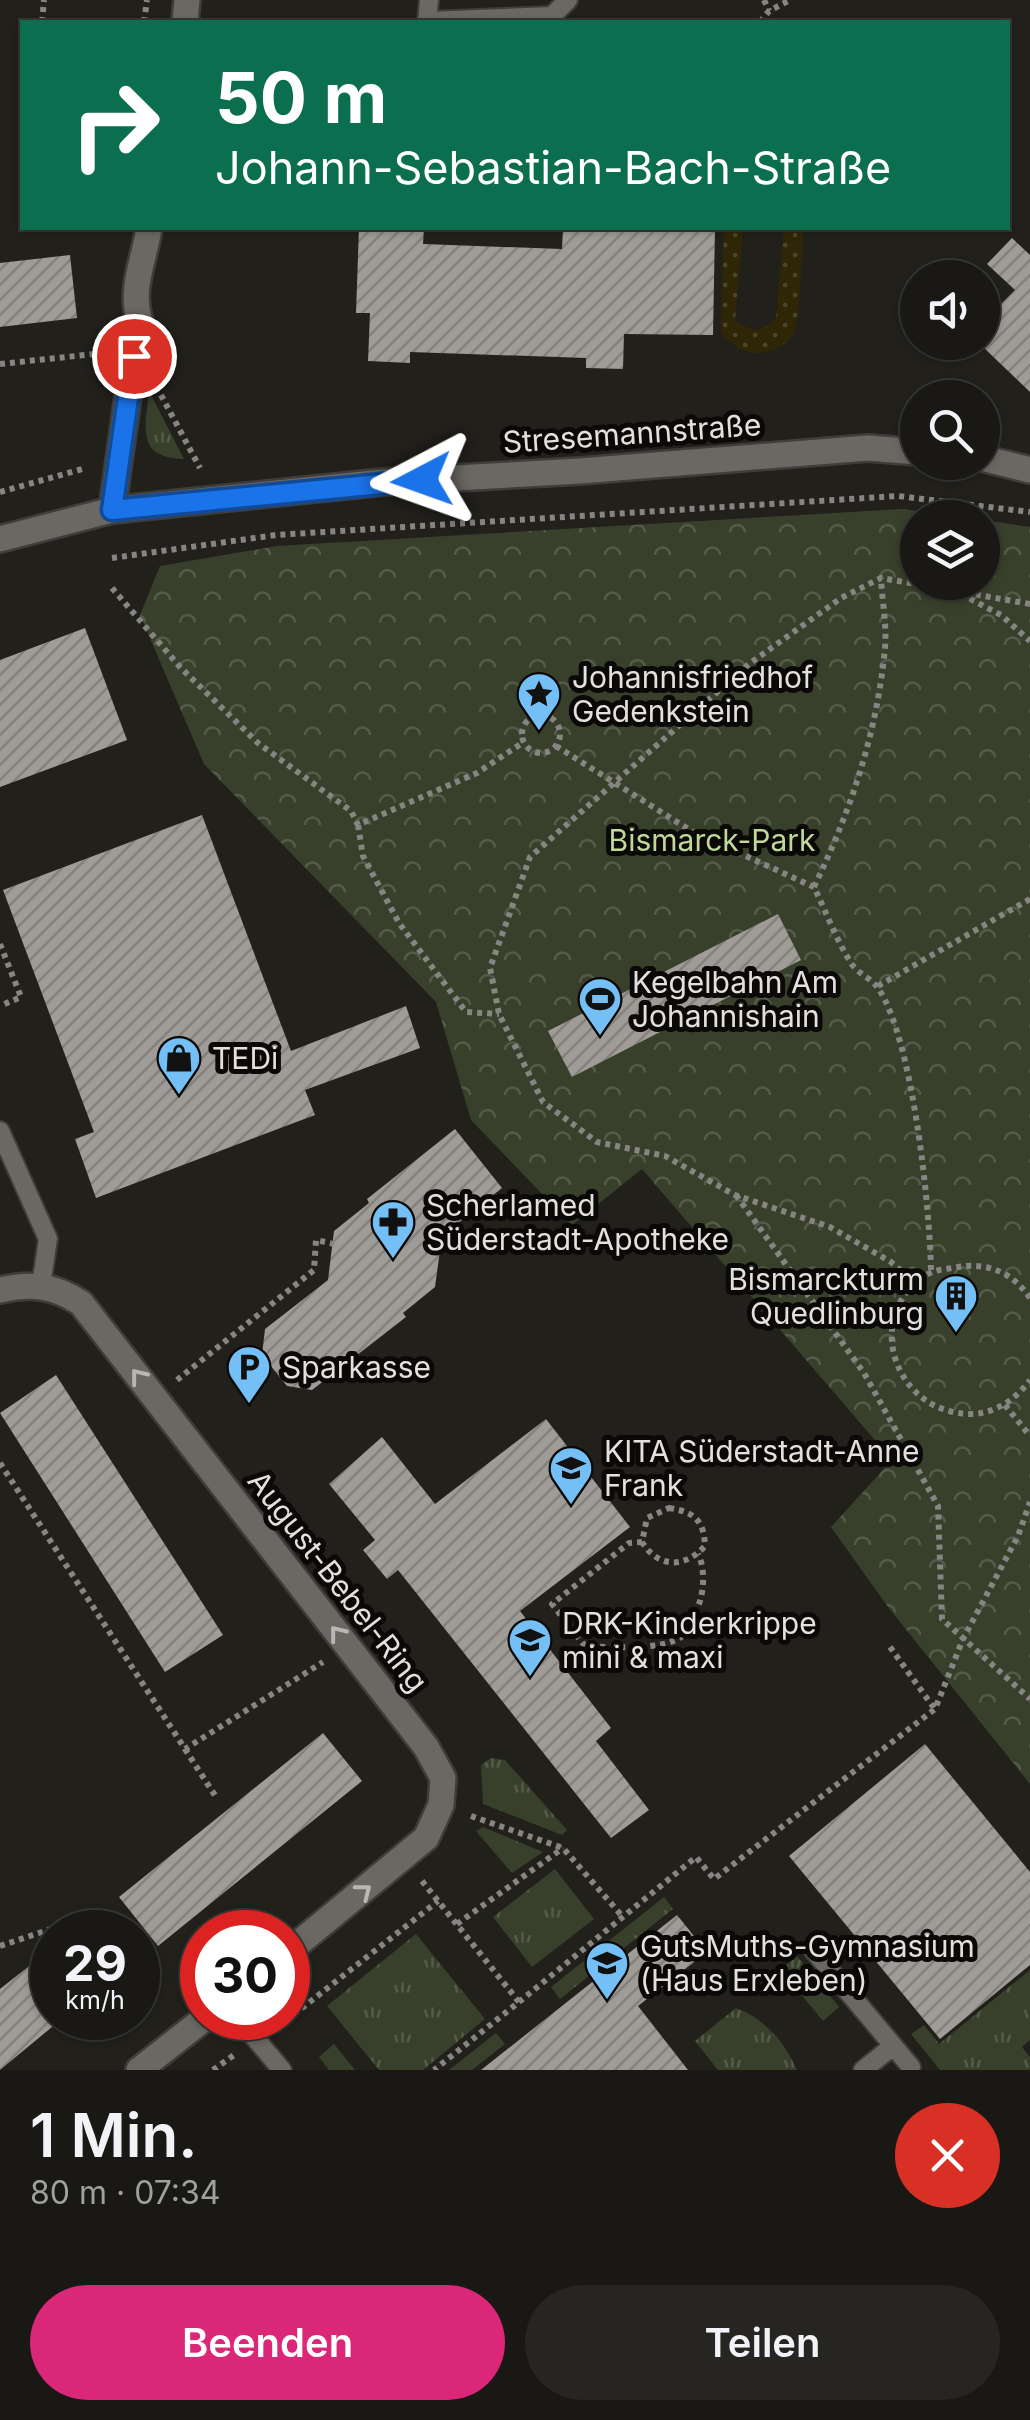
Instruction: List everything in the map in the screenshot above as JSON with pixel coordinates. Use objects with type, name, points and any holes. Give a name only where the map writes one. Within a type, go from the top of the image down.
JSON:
[{"type":"street","points":[[112,510],[139,318],[135,305],[149,230]]},
{"type":"street","name":"Stresemannstraße","points":[[0,539],[112,510],[383,482],[868,448],[900,451]]},
{"type":"street","points":[[1000,462],[1030,470]]},
{"type":"street","points":[[0,1290],[42,1286]]},
{"type":"street","name":"August-Bebel-Ring","points":[[42,1286],[60,1290],[82,1303],[414,1732],[442,1778],[440,1805]]},
{"type":"street","points":[[310,1934],[426,1838],[440,1805]]},
{"type":"street","points":[[139,2070],[180,2038]]},
{"type":"lane","points":[[469,20],[552,16],[568,0]]},
{"type":"lane","points":[[0,1131],[48,1239],[42,1286]]},
{"type":"lane","points":[[814,1951],[911,2066]]},
{"type":"lane","points":[[258,2040],[282,2070]]},
{"type":"lane","points":[[863,2070],[893,2046]]},
{"type":"path","points":[[764,0],[769,11]]},
{"type":"path","points":[[762,20],[769,11],[790,0]]},
{"type":"path","points":[[0,364],[105,353]]},
{"type":"path","points":[[153,380],[200,469],[198,502]]},
{"type":"path","points":[[0,492],[92,466]]},
{"type":"path","points":[[112,558],[276,535],[898,496],[1030,512]]},
{"type":"path","points":[[900,581],[881,578],[841,598],[749,664],[530,857],[490,968],[499,1014],[543,1102],[598,1142],[665,1156],[736,1194],[830,1227],[891,1262],[916,1284]]},
{"type":"path","points":[[814,887],[843,826],[869,749],[886,645],[881,578]]},
{"type":"path","points":[[112,588],[180,667],[258,743],[351,811],[358,824],[363,856],[399,923],[466,1012],[499,1014]]},
{"type":"path","points":[[1000,598],[1030,604]]},
{"type":"path","points":[[973,600],[1001,615],[1030,640]]},
{"type":"path","points":[[524,742],[525,724],[540,714],[557,722],[560,734],[556,746]]},
{"type":"path","points":[[524,742],[539,752],[556,746]]},
{"type":"path","points":[[358,824],[477,773],[524,742]]},
{"type":"path","points":[[556,746],[693,832],[814,887],[852,966],[878,986],[899,1036],[931,1234],[932,1272]]},
{"type":"path","points":[[878,986],[1030,900]]},
{"type":"path","points":[[0,944],[21,997],[0,1006]]},
{"type":"path","points":[[736,1194],[864,1372],[938,1506],[942,1619],[1030,1699]]},
{"type":"path","points":[[174,1382],[314,1270],[316,1240],[334,1244]]},
{"type":"path","points":[[1030,1296],[1001,1271],[976,1264],[932,1272],[901,1303],[893,1326],[892,1350],[900,1373],[914,1393],[934,1407],[957,1414],[982,1413],[1004,1405],[1030,1380]]},
{"type":"path","points":[[1004,1405],[1030,1436]]},
{"type":"path","points":[[0,1463],[216,1797]]},
{"type":"path","points":[[434,2070],[696,1857],[714,1879],[935,1710],[963,1639],[1018,1536],[1030,1502]]},
{"type":"path","points":[[670,1508],[690,1511],[704,1527],[705,1546],[698,1554],[690,1561],[661,1561],[642,1542],[647,1518],[670,1508]]},
{"type":"path","points":[[642,1542],[630,1543],[552,1604],[585,1646],[668,1643],[681,1636],[692,1624],[702,1594],[702,1562],[698,1554]]},
{"type":"path","points":[[890,1647],[935,1710]]},
{"type":"path","points":[[185,1749],[326,1660],[336,1674]]},
{"type":"path","points":[[440,1805],[562,1848],[622,1916]]},
{"type":"path","points":[[456,1924],[562,1848]]},
{"type":"path","points":[[404,1858],[519,2002]]},
{"type":"path","points":[[310,2001],[438,1901]]},
{"type":"path","points":[[0,1946],[30,1936]]},
{"type":"path","points":[[212,2070],[253,2040]]},
{"type":"green space","points":[[149,391],[184,459],[158,453],[151,447],[146,429]]},
{"type":"green space","name":"Bismarck-Park","points":[[900,509],[900,600],[1000,600],[1000,523],[1030,527],[1030,1784],[888,1607],[831,1527],[892,1460],[642,1169],[572,1225],[471,1120],[436,1002],[204,764],[140,615],[160,566],[277,546]]},
{"type":"green space","points":[[491,1758],[505,1760],[567,1830],[562,1835],[483,1804],[481,1765]]},
{"type":"green space","points":[[483,1827],[543,1852],[512,1873],[476,1831]]},
{"type":"green space","points":[[555,1869],[594,1919],[532,1967],[493,1917]]},
{"type":"green space","points":[[664,1897],[673,1909],[560,1999],[551,1987]]},
{"type":"green space","points":[[416,1934],[485,2019],[423,2070],[379,2070],[327,2006]]},
{"type":"green space","points":[[797,1956],[839,2007],[823,2021],[781,1970]]},
{"type":"green space","points":[[1030,1970],[1030,2040],[1022,2047],[1030,2057],[1030,2070],[940,2070],[911,2034],[924,2025],[939,2044]]},
{"type":"green space","points":[[736,2008],[773,2032],[797,2070],[718,2070],[695,2041]]},
{"type":"green space","points":[[496,2033],[505,2044],[472,2070],[449,2070]]},
{"type":"green space","points":[[334,2044],[355,2070],[329,2070],[319,2057]]},
{"type":"sand","points":[[724,230],[743,230],[735,320],[756,330],[776,319],[784,230],[804,230],[796,324],[791,336],[776,349],[761,353],[743,350],[721,332]]},
{"type":"building","points":[[359,230],[424,230],[423,244],[562,249],[563,230],[715,230],[713,335],[624,334],[623,369],[586,368],[586,358],[410,352],[410,363],[368,361],[370,313],[356,313]]},
{"type":"building","points":[[1012,238],[1030,255],[1030,392],[997,360],[1000,360],[1000,305],[1015,290],[1000,276],[1000,260],[991,260]]},
{"type":"building","points":[[70,255],[77,318],[0,327],[0,263]]},
{"type":"building","points":[[85,628],[127,740],[0,787],[0,660]]},
{"type":"building","points":[[202,815],[291,1051],[406,1006],[420,1048],[305,1090],[315,1115],[96,1198],[75,1139],[94,1132],[3,890]]},
{"type":"building","points":[[778,914],[801,960],[572,1077],[548,1031]]},
{"type":"building","points":[[455,1129],[502,1188],[442,1236],[435,1287],[403,1313],[406,1317],[312,1390],[287,1386],[262,1355],[265,1329],[328,1280],[334,1231],[369,1203],[367,1199]]},
{"type":"building","points":[[56,1375],[223,1635],[165,1672],[0,1413]]},
{"type":"building","points":[[546,1419],[630,1527],[520,1611],[611,1728],[596,1741],[649,1810],[611,1838],[398,1570],[387,1579],[363,1550],[375,1540],[329,1484],[382,1437],[435,1504]]},
{"type":"building","points":[[323,1733],[362,1781],[203,1910],[180,1910],[180,1928],[160,1944],[160,1910],[129,1910],[119,1897]]},
{"type":"building","points":[[925,1744],[1030,1872],[1030,1965],[940,2039],[789,1856]]},
{"type":"building","name":"GutsMuths-Gymnasium (Haus Erxleben)","points":[[677,1915],[707,1952],[638,2006],[688,2070],[481,2070]]},
{"type":"building","points":[[30,1965],[30,2040],[36,2040],[0,2070],[0,1989]]},
{"type":"place","name":"Johannisfriedhof Gedenkstein","points":[[539,732]]},
{"type":"place","name":"Kegelbahn Am Johannishain","points":[[600,1037]]},
{"type":"place","name":"TEDi","points":[[179,1096]]},
{"type":"place","name":"Scherlamed Süderstadt-Apotheke","points":[[393,1260]]},
{"type":"place","name":"Bismarckturm Quedlinburg","points":[[956,1334]]},
{"type":"place","name":"Sparkasse","points":[[249,1405]]},
{"type":"place","name":"KITA Süderstadt-Anne Frank","points":[[571,1506]]},
{"type":"place","name":"DRK-Kinderkrippe mini & maxi","points":[[530,1678]]},
{"type":"place","name":"GutsMuths-Gymnasium (Haus Erxleben)","points":[[607,2001]]},
{"type":"route","points":[[134,356],[112,510],[422,480]]}]
